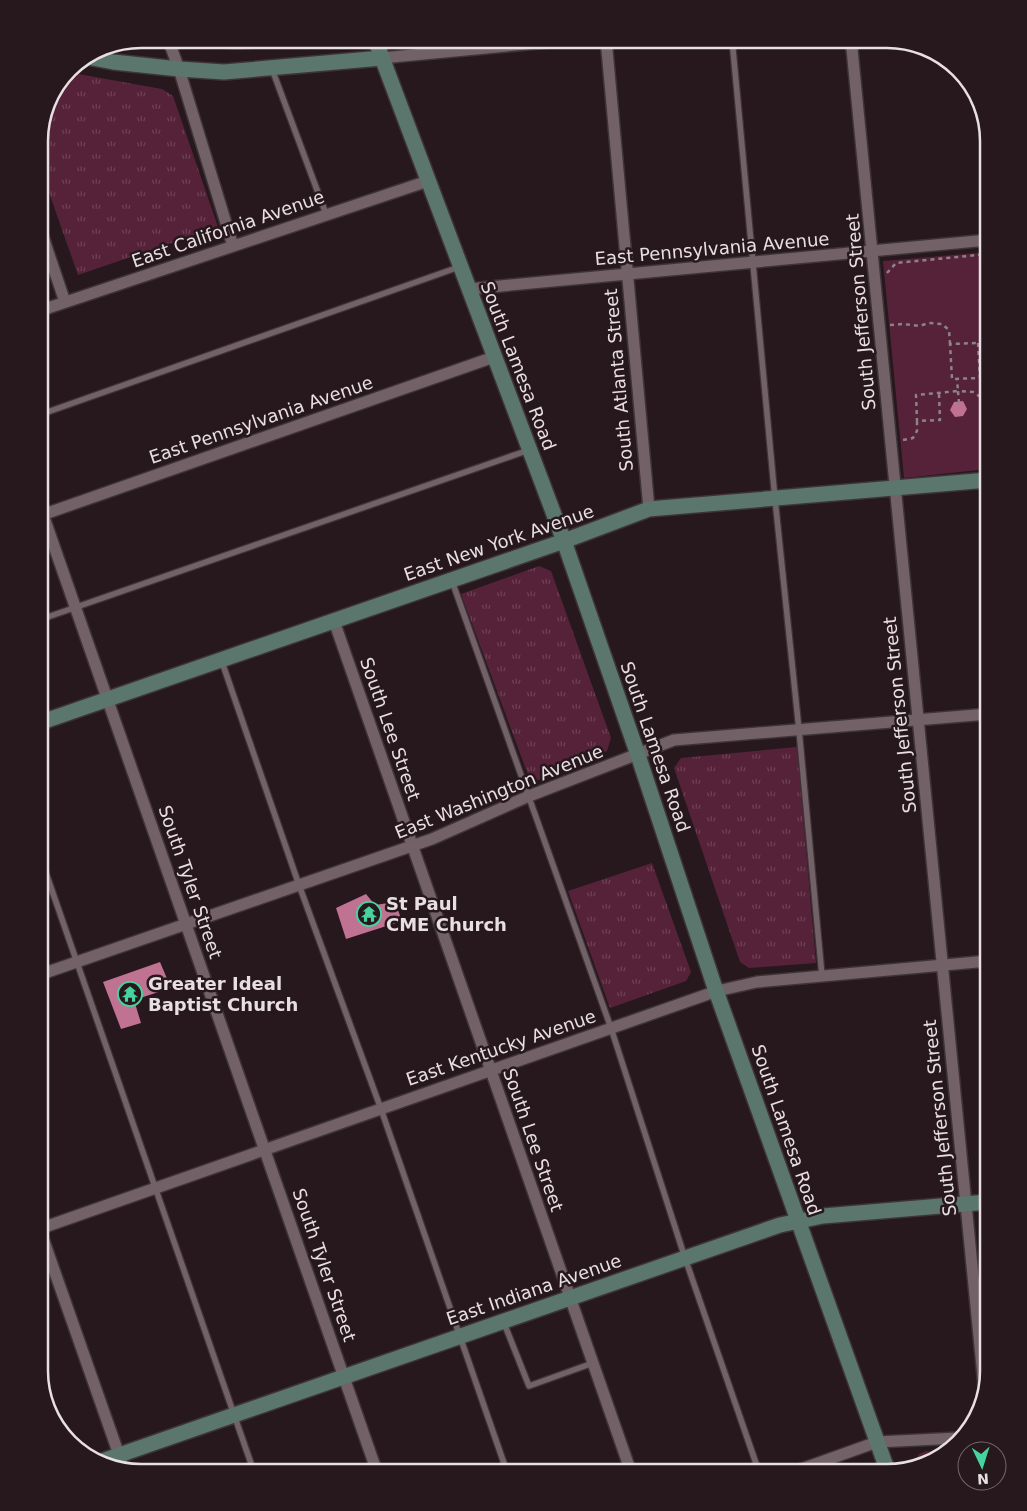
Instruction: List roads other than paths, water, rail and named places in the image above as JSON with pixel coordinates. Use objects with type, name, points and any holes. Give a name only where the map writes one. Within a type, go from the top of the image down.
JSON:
[{"type":"street","points":[[171,48],[233,246]]},
{"type":"street","name":"South Lamesa Road","points":[[378,48],[564,541],[717,991],[885,1464]]},
{"type":"street","points":[[96,59],[178,69],[224,72],[382,58],[454,48]]},
{"type":"street","name":"South Atlanta Street","points":[[607,48],[649,509]]},
{"type":"street","name":"South Jefferson Street","points":[[852,48],[979,1337]]},
{"type":"street","name":"East California Avenue","points":[[48,308],[428,180]]},
{"type":"street","name":"East Pennsylvania Avenue","points":[[468,289],[979,241]]},
{"type":"street","points":[[48,251],[66,302]]},
{"type":"street","name":"East Pennsylvania Avenue","points":[[48,513],[494,356]]},
{"type":"street","name":"East New York Avenue","points":[[48,720],[564,541],[649,509],[979,481]]},
{"type":"street","name":"South Tyler Street","points":[[48,534],[108,699],[374,1463]]},
{"type":"street","name":"South Lee Street","points":[[334,621],[628,1464]]},
{"type":"street","name":"East Washington Avenue","points":[[48,972],[432,839],[529,796],[674,740],[979,715]]},
{"type":"street","name":"East Kentucky Avenue","points":[[48,1225],[717,991],[757,982],[979,962]]},
{"type":"street","name":"East Indiana Avenue","points":[[122,1462],[234,1414],[780,1224],[824,1216],[979,1203]]},
{"type":"street","points":[[48,1253],[122,1462]]},
{"type":"street","points":[[816,1464],[877,1442],[949,1438]]},
{"type":"lane","points":[[733,48],[822,976]]},
{"type":"lane","points":[[272,68],[326,214]]},
{"type":"lane","points":[[48,412],[460,266]]},
{"type":"lane","points":[[48,617],[529,450]]},
{"type":"lane","points":[[451,580],[611,1028],[685,1258],[755,1464]]},
{"type":"lane","points":[[221,660],[298,886],[381,1109],[504,1463]]},
{"type":"lane","points":[[48,879],[251,1463]]},
{"type":"lane","points":[[503,1321],[529,1386],[593,1364]]},
{"type":"place","name":"St Paul CME Church","points":[[369,914]]},
{"type":"place","name":"Greater Ideal Baptist Church","points":[[130,994]]}]
